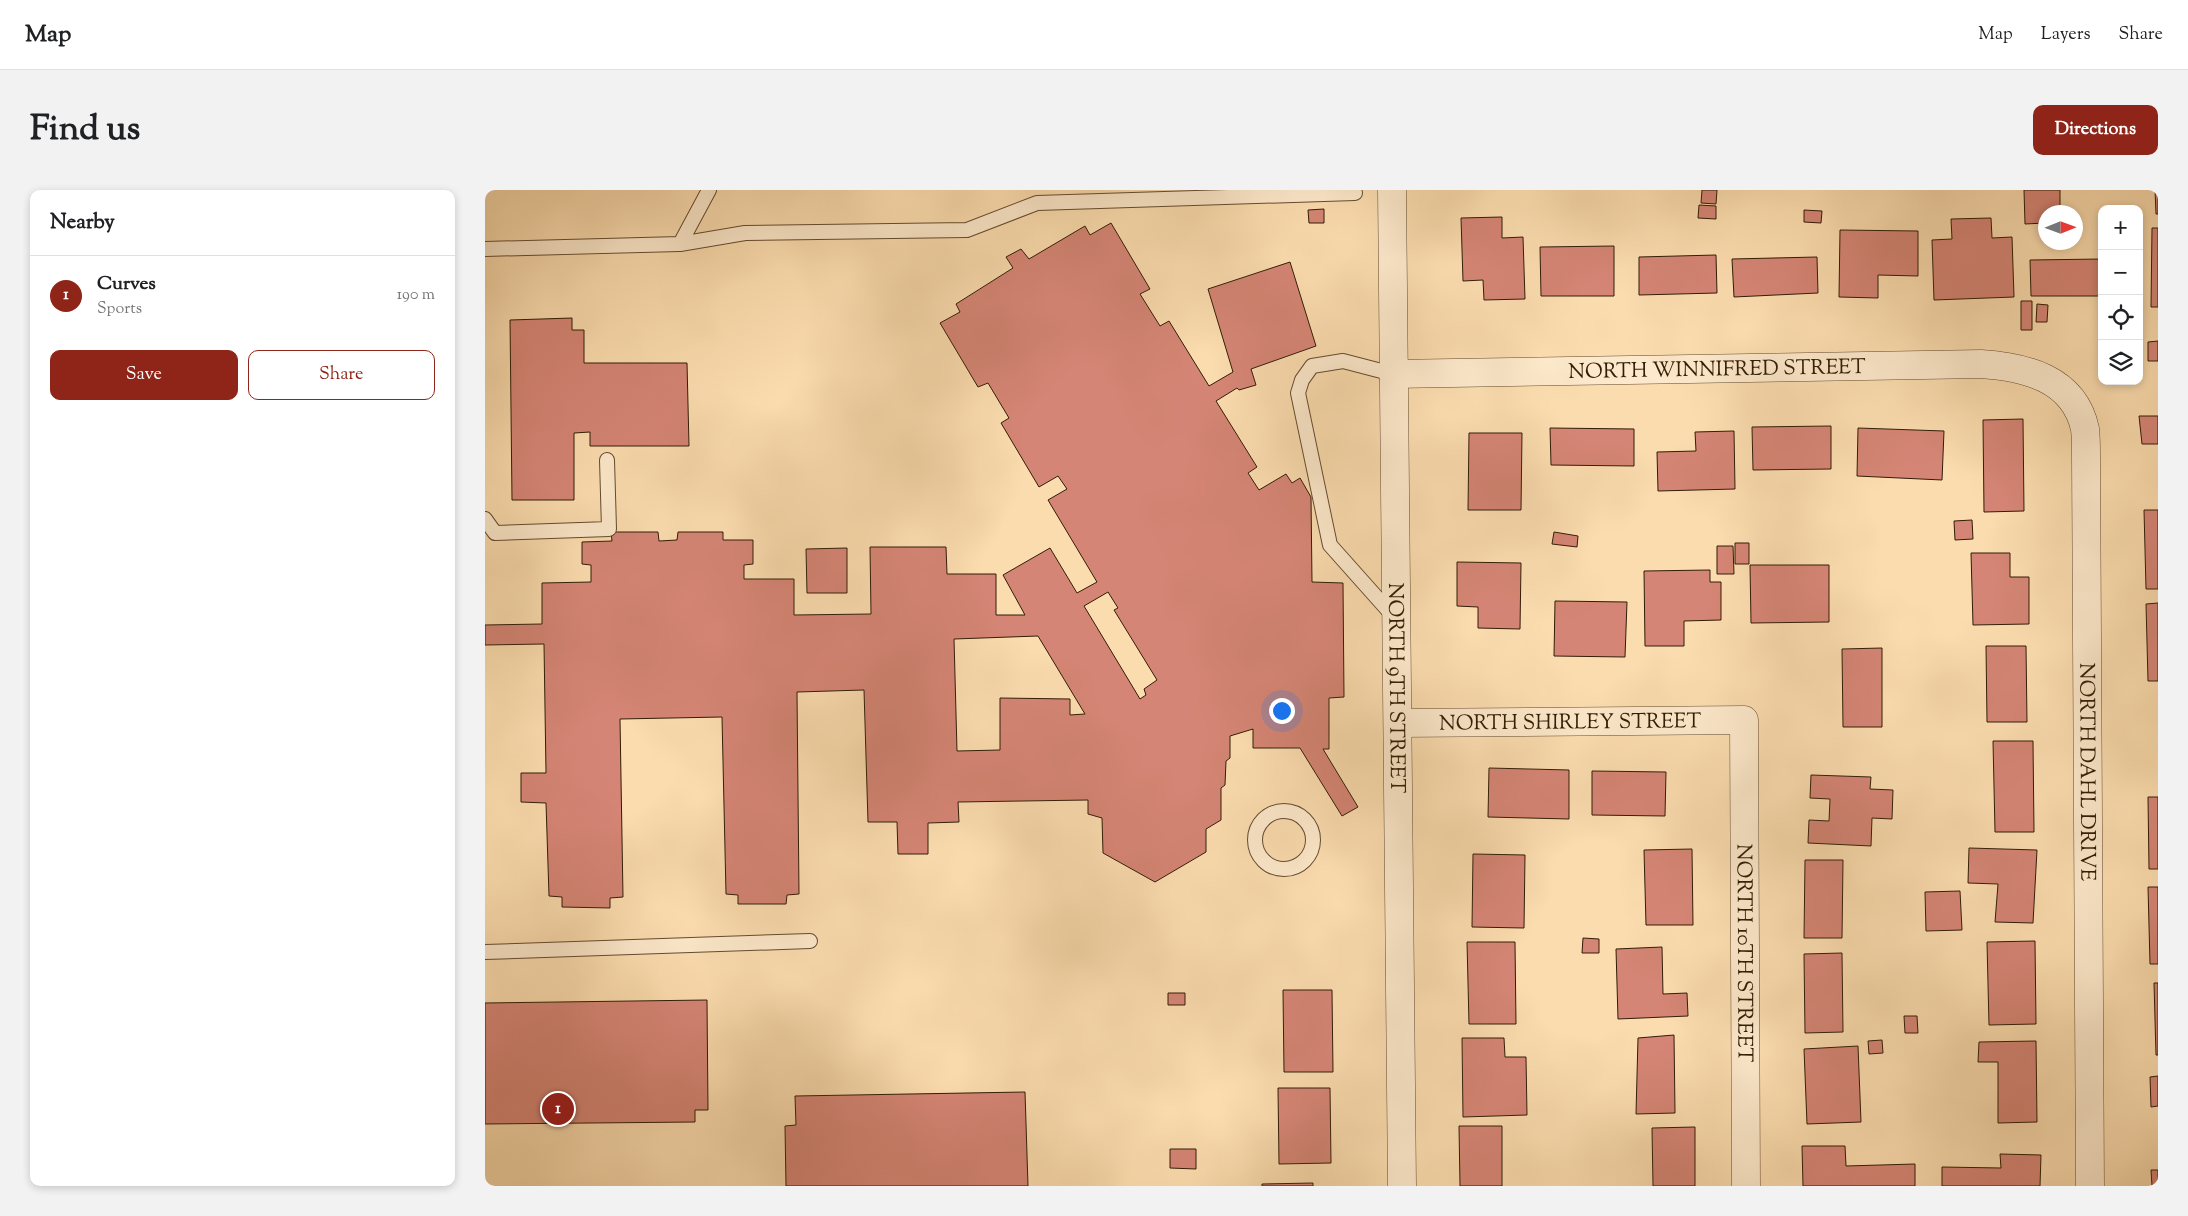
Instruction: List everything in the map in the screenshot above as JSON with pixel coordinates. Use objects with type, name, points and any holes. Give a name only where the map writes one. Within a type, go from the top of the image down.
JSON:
[{"type":"street","name":"NORTH 9TH STREET","points":[[1392,190],[1402,1186]]},
{"type":"street","name":"NORTH WINNIFRED STREET","points":[[1393,374],[1981,364],[2008,366],[2040,375]]},
{"type":"street","name":"NORTH DAHL DRIVE","points":[[2040,375],[2062,388],[2075,406],[2085,428],[2090,1186]]},
{"type":"street","name":"NORTH SHIRLEY STREET","points":[[1398,723],[1744,720]]},
{"type":"street","name":"NORTH 10TH STREET","points":[[1744,720],[1746,1186]]},
{"type":"lane","points":[[681,244],[709,190]]},
{"type":"lane","points":[[485,249],[681,244],[745,233],[967,230],[1037,203],[1355,193]]},
{"type":"lane","points":[[1393,374],[1343,361],[1312,366],[1302,380],[1298,393],[1330,545],[1396,620]]},
{"type":"lane","points":[[485,518],[495,534],[609,530],[607,460]]},
{"type":"lane","points":[[1278,811],[1290,811],[1301,815],[1308,823],[1313,834],[1313,846],[1309,856],[1300,864],[1290,869],[1278,869],[1267,865],[1260,857],[1255,846],[1255,834],[1259,823],[1268,815],[1278,811]]},
{"type":"lane","points":[[485,952],[810,941]]},
{"type":"building","points":[[1702,190],[1717,190],[1716,204],[1701,203]]},
{"type":"building","points":[[2024,190],[2060,190],[2060,205],[2038,205],[2038,223],[2025,224]]},
{"type":"building","points":[[2155,190],[2158,190],[2158,214],[2156,214]]},
{"type":"building","points":[[1699,205],[1716,206],[1716,219],[1698,218]]},
{"type":"building","points":[[1324,209],[1324,223],[1309,223],[1308,210]]},
{"type":"building","points":[[1804,210],[1822,211],[1821,223],[1804,222]]},
{"type":"building","points":[[1502,217],[1502,238],[1523,237],[1525,299],[1484,300],[1483,280],[1463,281],[1461,218]]},
{"type":"building","points":[[1991,218],[1992,238],[2012,237],[2014,297],[1934,300],[1932,240],[1952,239],[1951,219]]},
{"type":"building","points":[[1111,223],[1150,289],[1140,294],[1160,326],[1169,321],[1209,386],[1233,372],[1208,289],[1290,262],[1316,346],[1251,369],[1256,385],[1239,390],[1237,388],[1216,401],[1257,467],[1248,473],[1259,490],[1286,474],[1292,483],[1300,478],[1311,497],[1312,582],[1343,583],[1344,697],[1329,698],[1329,749],[1323,749],[1358,807],[1342,816],[1300,748],[1253,748],[1253,729],[1230,736],[1230,758],[1226,761],[1225,785],[1221,788],[1221,820],[1206,829],[1206,852],[1155,882],[1103,853],[1102,818],[1088,814],[1088,800],[958,802],[959,822],[928,823],[928,854],[898,854],[897,822],[868,822],[864,690],[797,692],[799,894],[787,895],[786,904],[738,904],[738,895],[726,894],[722,717],[620,719],[623,897],[610,898],[610,908],[562,907],[562,897],[549,896],[546,803],[521,802],[521,773],[546,773],[544,644],[485,645],[485,625],[542,624],[542,583],[591,582],[591,565],[582,564],[582,542],[612,541],[611,532],[658,532],[659,541],[677,540],[678,532],[723,532],[723,540],[753,540],[753,564],[744,565],[744,579],[794,579],[794,615],[871,614],[870,547],[946,547],[947,574],[996,574],[996,615],[1025,615],[1003,575],[1050,548],[1077,593],[1097,582],[1048,500],[1067,489],[1058,476],[1039,487],[1001,423],[1009,418],[988,383],[978,387],[940,323],[960,312],[956,304],[1013,268],[1006,257],[1021,249],[1029,259],[1085,226],[1090,235]],"holes":[[[1108,592],[1118,608],[1114,610],[1157,680],[1144,689],[1146,695],[1140,699],[1084,606]],[[1038,636],[1085,714],[1070,715],[1070,699],[1000,698],[1000,750],[957,751],[954,639]]]},
{"type":"building","points":[[2152,228],[2158,228],[2158,307],[2151,307]]},
{"type":"building","points":[[1840,230],[1918,231],[1918,276],[1878,275],[1878,298],[1839,297]]},
{"type":"building","points":[[1614,246],[1614,296],[1541,296],[1540,247]]},
{"type":"building","points":[[1716,255],[1717,293],[1639,295],[1639,257]]},
{"type":"building","points":[[1817,257],[1818,293],[1734,297],[1732,259]]},
{"type":"building","points":[[2098,259],[2098,296],[2031,296],[2030,260]]},
{"type":"building","points":[[2021,301],[2032,301],[2032,330],[2021,330]]},
{"type":"building","points":[[2037,304],[2048,305],[2047,322],[2036,322]]},
{"type":"building","points":[[572,318],[572,330],[584,330],[584,363],[687,363],[689,446],[590,446],[590,432],[574,433],[574,500],[512,500],[510,320]]},
{"type":"building","points":[[2158,341],[2158,361],[2148,361],[2148,342]]},
{"type":"building","points":[[2139,416],[2158,416],[2158,444],[2142,444]]},
{"type":"building","points":[[2023,419],[2024,511],[1984,512],[1983,420]]},
{"type":"building","points":[[1831,426],[1831,469],[1753,470],[1752,427]]},
{"type":"building","points":[[1550,428],[1634,429],[1634,466],[1551,465]]},
{"type":"building","points":[[1858,428],[1944,431],[1942,480],[1857,476]]},
{"type":"building","points":[[1734,431],[1735,489],[1658,491],[1657,452],[1696,451],[1695,432]]},
{"type":"building","points":[[1469,433],[1522,433],[1521,510],[1468,510]]},
{"type":"building","points":[[2144,510],[2158,510],[2158,589],[2146,589]]},
{"type":"building","points":[[1972,520],[1973,539],[1955,540],[1954,521]]},
{"type":"building","points":[[1554,532],[1578,536],[1577,547],[1552,544]]},
{"type":"building","points":[[1735,543],[1749,543],[1749,564],[1735,564]]},
{"type":"building","points":[[1717,546],[1733,546],[1734,574],[1717,574]]},
{"type":"building","points":[[847,548],[847,593],[807,593],[806,549]]},
{"type":"building","points":[[1971,553],[2010,553],[2010,577],[2029,577],[2029,624],[1973,625]]},
{"type":"building","points":[[1457,562],[1521,563],[1520,629],[1478,628],[1478,607],[1457,606]]},
{"type":"building","points":[[1750,565],[1829,565],[1829,622],[1751,623]]},
{"type":"building","points":[[1710,570],[1710,582],[1721,582],[1721,620],[1684,621],[1684,646],[1645,646],[1644,571]]},
{"type":"building","points":[[1555,601],[1627,602],[1625,657],[1554,656]]},
{"type":"building","points":[[2158,603],[2158,681],[2148,681],[2146,604]]},
{"type":"building","points":[[1986,646],[2026,646],[2027,722],[1987,722]]},
{"type":"building","points":[[1882,648],[1882,727],[1843,727],[1842,649]]},
{"type":"building","points":[[1993,741],[2033,741],[2034,832],[1995,832]]},
{"type":"building","points":[[1489,768],[1569,770],[1569,819],[1488,817]]},
{"type":"building","points":[[1592,771],[1666,772],[1665,816],[1592,815]]},
{"type":"building","points":[[1811,775],[1871,777],[1870,789],[1893,790],[1892,819],[1872,818],[1871,846],[1808,843],[1809,820],[1829,821],[1830,799],[1810,798]]},
{"type":"building","points":[[2148,797],[2158,797],[2158,869],[2149,869]]},
{"type":"building","points":[[1969,848],[2037,850],[2033,923],[1995,922],[1998,884],[1968,883]]},
{"type":"building","points":[[1692,849],[1693,925],[1646,925],[1644,850]]},
{"type":"building","points":[[1473,854],[1525,855],[1524,928],[1472,927]]},
{"type":"building","points":[[1805,860],[1843,860],[1842,938],[1804,938]]},
{"type":"building","points":[[2148,887],[2158,887],[2158,964],[2150,964]]},
{"type":"building","points":[[1960,891],[1962,930],[1926,931],[1925,892]]},
{"type":"building","points":[[1583,938],[1599,939],[1599,953],[1582,953]]},
{"type":"building","points":[[2035,941],[2036,1024],[1989,1025],[1987,942]]},
{"type":"building","points":[[1467,942],[1515,942],[1516,1024],[1469,1024]]},
{"type":"building","points":[[1662,947],[1663,994],[1687,993],[1688,1016],[1618,1019],[1616,949]]},
{"type":"building","points":[[1842,953],[1843,1032],[1805,1033],[1804,954]]},
{"type":"building","points":[[2154,983],[2158,983],[2158,1055],[2156,1055]]},
{"type":"building","points":[[1283,990],[1332,990],[1333,1072],[1284,1072]]},
{"type":"building","points":[[1168,993],[1185,993],[1185,1005],[1168,1005]]},
{"type":"building","points":[[707,1000],[708,1110],[695,1110],[695,1122],[485,1124],[485,1003]]},
{"type":"building","points":[[1904,1016],[1917,1016],[1918,1033],[1905,1033]]},
{"type":"building","points":[[1674,1035],[1675,1113],[1636,1114],[1638,1038]]},
{"type":"building","points":[[1462,1038],[1504,1038],[1505,1057],[1526,1057],[1527,1115],[1463,1117]]},
{"type":"building","points":[[1882,1040],[1883,1053],[1869,1054],[1868,1041]]},
{"type":"building","points":[[2036,1041],[2037,1122],[1998,1123],[1998,1062],[1978,1062],[1979,1042]]},
{"type":"building","points":[[1858,1046],[1861,1122],[1807,1124],[1804,1049]]},
{"type":"building","points":[[2158,1076],[2158,1106],[2151,1107],[2150,1077]]},
{"type":"building","points":[[1278,1088],[1330,1088],[1331,1163],[1279,1164]]},
{"type":"building","points":[[1025,1092],[1028,1186],[786,1186],[785,1126],[796,1125],[795,1096]]},
{"type":"building","points":[[1459,1126],[1502,1126],[1502,1186],[1460,1186]]},
{"type":"building","points":[[1695,1127],[1695,1186],[1653,1186],[1652,1128]]},
{"type":"building","points":[[1802,1146],[1845,1146],[1846,1166],[1915,1164],[1915,1186],[1803,1186]]},
{"type":"building","points":[[1170,1149],[1196,1149],[1196,1169],[1170,1168]]},
{"type":"building","points":[[2000,1154],[2041,1155],[2040,1186],[1942,1186],[1942,1167],[2001,1168]]},
{"type":"building","points":[[2151,1170],[2158,1170],[2158,1186],[2152,1186]]},
{"type":"building","points":[[1313,1183],[1313,1186],[1262,1186],[1262,1184]]},
{"type":"place","name":"Curves","points":[[558,1109]]}]
